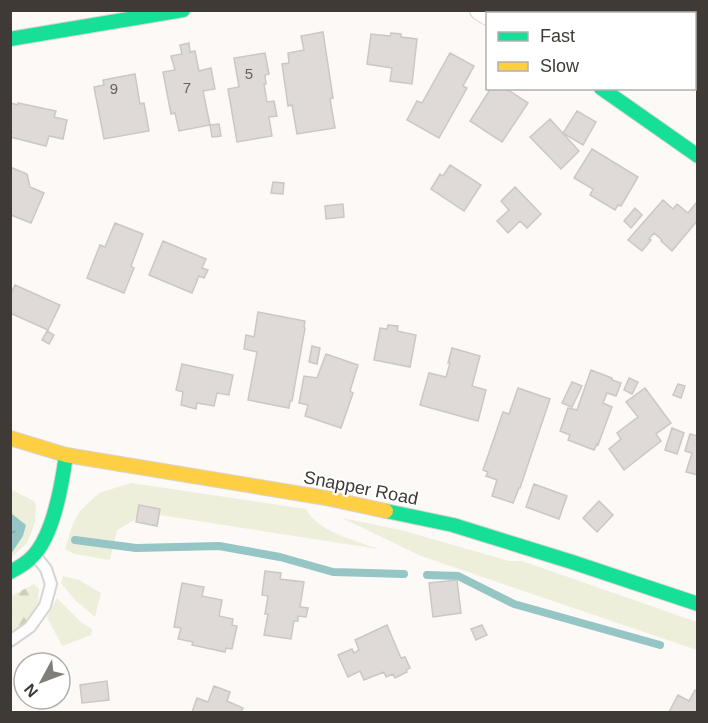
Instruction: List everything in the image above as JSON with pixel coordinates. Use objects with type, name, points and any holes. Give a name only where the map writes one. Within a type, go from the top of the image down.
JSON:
[{"type":"street","points":[[10,39],[183,10]]},
{"type":"street","points":[[608,90],[629,96],[698,156]]},
{"type":"street","name":"Snapper Road","points":[[10,438],[66,455],[326,498],[453,525],[698,604]]},
{"type":"street","points":[[10,572],[25,564],[35,555],[42,543],[58,501],[66,455]]},
{"type":"lane","points":[[10,641],[30,627],[45,606],[51,584],[46,569],[35,555]]},
{"type":"green space","points":[[131,483],[306,509],[319,524],[328,529],[378,549],[147,513],[117,530],[110,560],[74,554],[65,549],[73,523],[80,511],[99,493]]},
{"type":"green space","points":[[10,489],[36,504],[35,523],[27,543],[11,558],[11,554],[23,536],[26,525],[11,513]]},
{"type":"green space","points":[[342,518],[401,530],[509,561],[522,561],[697,622],[697,650],[421,556]]},
{"type":"green space","points":[[63,576],[79,580],[101,593],[95,617],[76,601],[61,583]]},
{"type":"green space","points":[[34,584],[39,589],[38,603],[32,619],[11,631],[11,596]]},
{"type":"green space","points":[[57,598],[82,623],[92,629],[91,635],[62,646],[47,617]]},
{"type":"water","points":[[11,513],[26,525],[23,536],[11,554]]},
{"type":"building","points":[[323,32],[335,128],[297,134],[292,105],[288,106],[282,64],[289,63],[288,53],[304,50],[301,36]]},
{"type":"building","points":[[391,33],[417,39],[412,84],[390,81],[392,68],[367,64],[371,34],[390,36]]},
{"type":"building","points":[[189,43],[190,52],[195,51],[199,71],[211,68],[215,89],[203,91],[210,125],[179,131],[175,113],[171,114],[163,72],[175,70],[171,56],[182,54],[180,45]]},
{"type":"building","points":[[265,53],[269,74],[265,75],[266,84],[264,84],[267,102],[274,101],[277,116],[269,117],[272,136],[237,142],[228,89],[239,87],[234,58]]},
{"type":"building","points":[[450,53],[474,66],[463,86],[467,88],[439,138],[407,120],[417,101],[422,103]]},
{"type":"building","points":[[135,74],[140,104],[144,103],[149,131],[104,139],[94,87],[104,85],[103,80]]},
{"type":"building","points":[[490,90],[508,90],[528,103],[502,142],[470,121]]},
{"type":"building","points":[[10,103],[56,111],[54,117],[67,120],[63,139],[49,136],[46,146],[10,137],[12,131],[10,131]]},
{"type":"building","points":[[577,111],[596,122],[583,145],[563,133]]},
{"type":"building","points":[[550,119],[579,151],[561,169],[530,137]]},
{"type":"building","points":[[219,124],[221,136],[212,137],[210,125]]},
{"type":"building","points":[[592,149],[638,177],[621,206],[618,205],[615,210],[590,195],[593,189],[574,178]]},
{"type":"building","points":[[450,165],[481,185],[464,211],[431,189],[440,174],[443,176]]},
{"type":"building","points":[[10,167],[27,174],[30,187],[44,193],[31,223],[11,215],[10,217]]},
{"type":"building","points":[[273,182],[284,183],[283,194],[271,193]]},
{"type":"building","points":[[515,187],[541,214],[527,228],[520,221],[508,233],[497,221],[509,210],[501,201]]},
{"type":"building","points":[[663,200],[673,209],[677,204],[688,213],[696,203],[698,220],[672,251],[654,233],[642,251],[628,240]]},
{"type":"building","points":[[343,204],[344,217],[326,219],[325,206]]},
{"type":"building","points":[[635,208],[642,215],[631,228],[624,221]]},
{"type":"building","points":[[115,223],[143,234],[131,266],[134,268],[124,293],[87,278],[100,245],[105,247]]},
{"type":"building","points":[[163,241],[206,259],[202,268],[208,270],[204,278],[199,276],[192,293],[149,275]]},
{"type":"building","points":[[15,285],[60,305],[48,330],[10,313],[10,295]]},
{"type":"building","points":[[258,312],[305,321],[289,408],[248,400],[257,352],[244,349],[246,335],[254,337]]},
{"type":"building","points":[[388,325],[398,326],[397,331],[416,335],[410,367],[374,360],[380,328],[387,329]]},
{"type":"building","points":[[47,331],[54,335],[49,344],[42,340]]},
{"type":"building","points":[[312,346],[320,348],[317,364],[309,362]]},
{"type":"building","points":[[452,348],[480,356],[472,386],[486,390],[478,421],[420,405],[429,373],[446,377]]},
{"type":"building","points":[[326,354],[358,365],[350,391],[353,393],[341,428],[305,416],[308,405],[299,403],[304,376],[317,378]]},
{"type":"building","points":[[182,364],[233,375],[229,395],[217,393],[214,406],[197,403],[196,409],[181,405],[183,392],[176,390]]},
{"type":"building","points":[[591,370],[621,383],[616,396],[607,393],[603,403],[612,407],[594,450],[568,440],[570,435],[560,431],[568,408],[577,410]]},
{"type":"building","points":[[629,378],[638,382],[632,394],[624,390]]},
{"type":"building","points":[[572,382],[582,386],[572,407],[562,403]]},
{"type":"building","points":[[678,384],[685,386],[681,398],[673,395]]},
{"type":"building","points":[[518,388],[550,399],[513,503],[492,496],[497,480],[486,476],[488,472],[483,470],[503,412],[509,414]]},
{"type":"building","points":[[645,388],[671,423],[656,434],[661,441],[624,470],[609,449],[621,439],[617,433],[638,417],[626,402]]},
{"type":"building","points":[[672,428],[684,433],[677,454],[665,450]]},
{"type":"building","points":[[690,434],[698,436],[698,475],[686,472],[692,453],[685,451]]},
{"type":"building","points":[[534,484],[567,496],[559,519],[526,507]]},
{"type":"building","points":[[599,501],[613,515],[597,532],[583,518]]},
{"type":"building","points":[[139,505],[160,509],[157,526],[136,522]]},
{"type":"building","points":[[265,571],[281,573],[280,579],[304,582],[300,607],[308,608],[306,617],[298,616],[298,621],[294,621],[291,639],[264,635],[268,614],[265,614],[268,596],[262,595]]},
{"type":"building","points":[[457,580],[461,613],[433,617],[429,583]]},
{"type":"building","points":[[182,583],[204,587],[202,596],[222,600],[219,616],[233,619],[232,625],[237,626],[232,649],[226,648],[225,652],[192,645],[193,642],[178,639],[181,628],[174,627]]},
{"type":"building","points":[[387,625],[401,658],[405,657],[410,668],[406,670],[407,672],[395,678],[393,674],[386,677],[384,672],[364,680],[360,671],[348,677],[338,655],[352,649],[354,653],[359,650],[355,640]]},
{"type":"building","points":[[482,625],[487,635],[476,640],[471,629]]},
{"type":"building","points":[[107,681],[109,700],[82,703],[80,685]]},
{"type":"building","points":[[214,686],[230,692],[227,701],[243,708],[241,712],[192,712],[197,698],[208,702]]},
{"type":"building","points":[[695,690],[698,692],[698,712],[669,712],[678,695],[689,701]]},
{"type":"waterway","points":[[75,540],[136,548],[219,546],[280,557],[333,572],[404,574]]},
{"type":"waterway","points":[[427,575],[458,576],[514,604],[660,645]]},
{"type":"traffic: fast","points":[[10,39],[183,10]]},
{"type":"traffic: fast","points":[[604,90],[698,156]]},
{"type":"traffic: fast","points":[[10,572],[31,559],[46,535],[56,508],[66,455]]},
{"type":"traffic: fast","points":[[386,511],[453,525],[698,604]]},
{"type":"traffic: slow","points":[[10,438],[66,455],[326,498],[386,511]]}]
